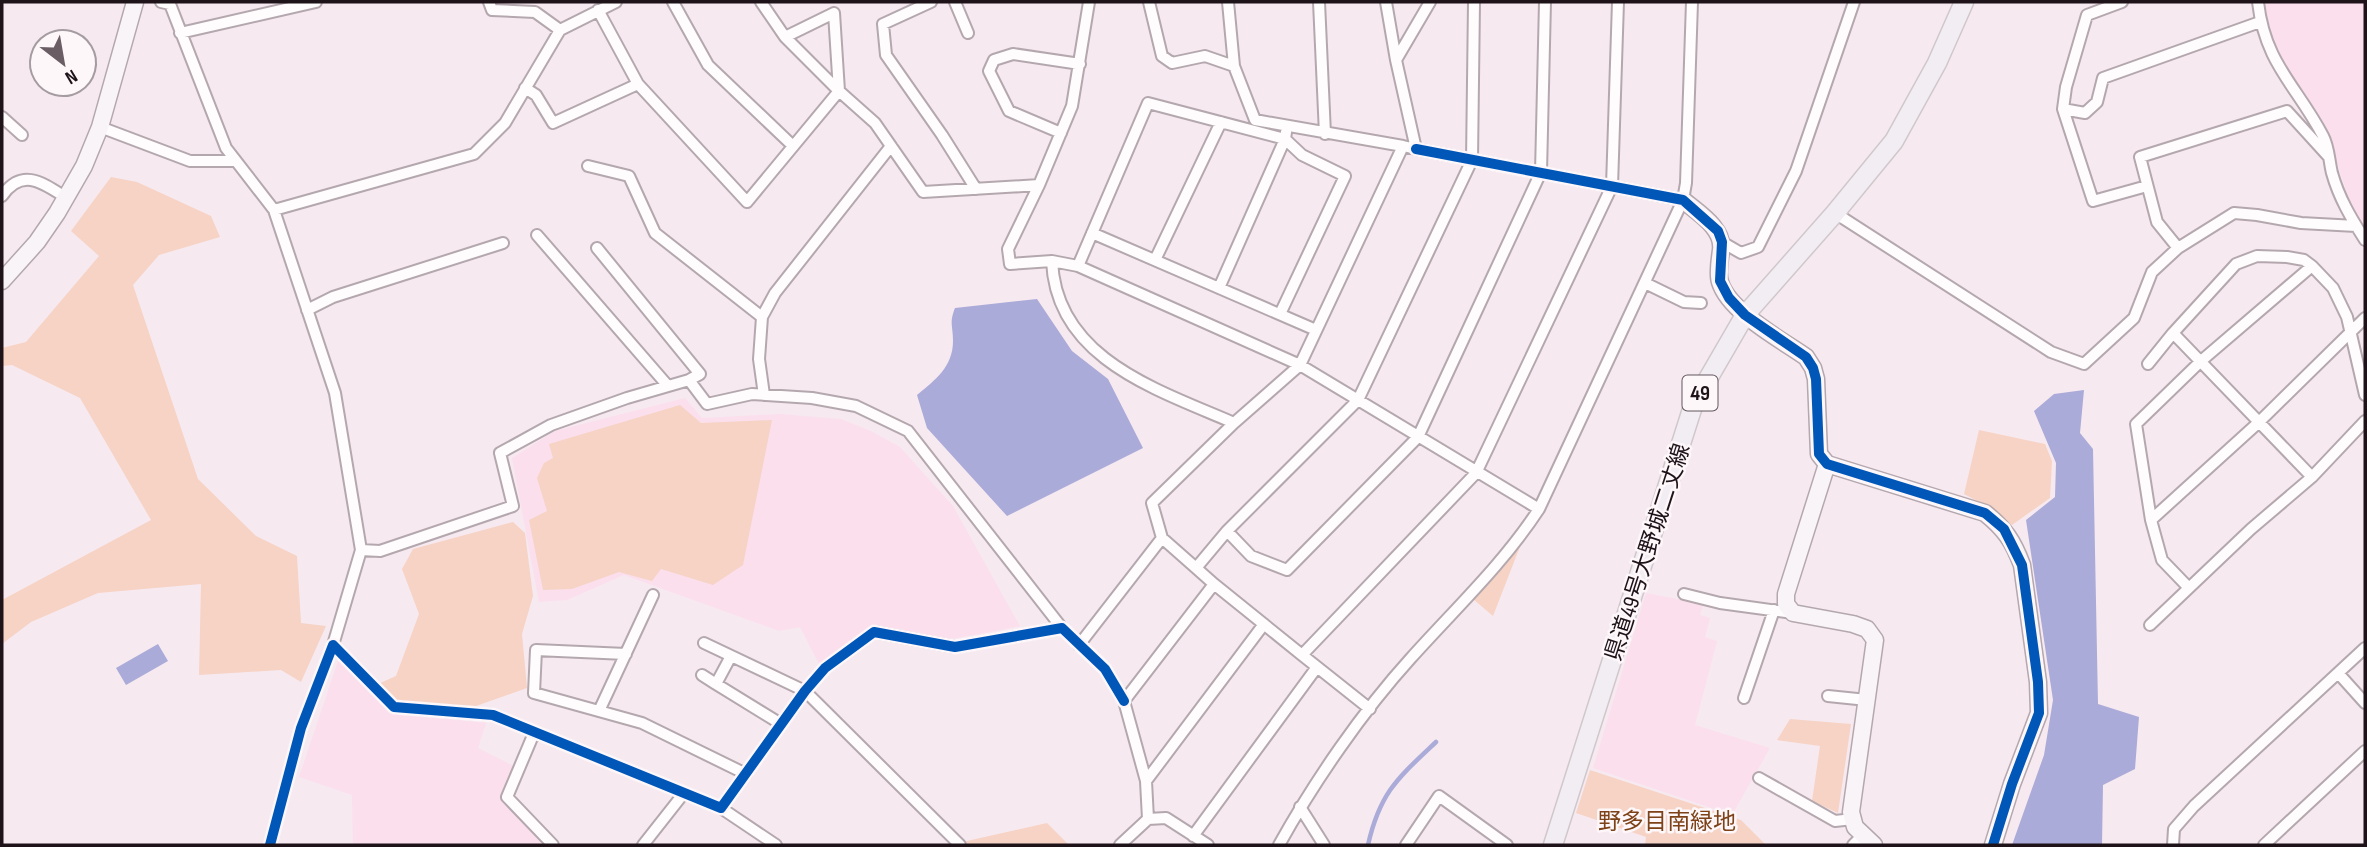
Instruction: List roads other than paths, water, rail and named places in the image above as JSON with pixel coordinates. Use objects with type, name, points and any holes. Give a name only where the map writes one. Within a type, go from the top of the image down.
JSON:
[{"type":"main road","name":"県道49号大野城二丈線","points":[[1552,845],[1694,403],[1745,314],[1835,213],[1894,141],[1937,63],[1964,2]]},
{"type":"street","points":[[2,281],[37,242],[84,166],[100,127],[135,2]]},
{"type":"street","points":[[180,33],[316,2]]},
{"type":"street","points":[[489,2],[492,10],[535,7],[560,30]]},
{"type":"street","points":[[274,210],[474,155],[505,123],[560,30],[616,2]]},
{"type":"street","points":[[673,2],[708,65],[793,146]]},
{"type":"street","points":[[761,2],[785,37],[839,91],[876,123],[923,192],[1039,185]]},
{"type":"street","points":[[931,2],[883,24],[886,55],[976,189]]},
{"type":"street","points":[[955,2],[968,33]]},
{"type":"street","points":[[1089,2],[1072,106],[1039,185],[1008,249],[1010,264],[1052,261],[1078,266],[1300,365],[1539,509]]},
{"type":"street","points":[[1149,2],[1162,56],[1172,63],[1205,56],[1234,66]]},
{"type":"street","points":[[1228,2],[1234,66],[1255,120],[1683,200],[1718,231],[1722,242],[1720,281],[1729,298],[1745,314],[1806,357],[1813,368],[1816,379],[1819,454],[1827,464],[1985,513],[2004,529],[2022,565],[2038,682],[2039,713],[2012,784],[1993,845]]},
{"type":"street","points":[[1319,2],[1325,134]]},
{"type":"street","points":[[1386,2],[1395,60],[1416,149]]},
{"type":"street","points":[[1395,60],[1430,2]]},
{"type":"street","points":[[1196,568],[1227,531],[1358,400],[1472,160],[1474,2]]},
{"type":"street","points":[[1227,531],[1251,556],[1287,570],[1418,437],[1541,172],[1545,2]]},
{"type":"street","points":[[1302,655],[1476,473],[1612,186],[1618,2]]},
{"type":"street","points":[[1279,845],[1300,807],[1370,709],[1409,660],[1517,542],[1539,509],[1683,200],[1686,183],[1692,2]]},
{"type":"street","points":[[1722,242],[1741,253],[1758,247],[1796,171],[1854,2]]},
{"type":"street","points":[[2122,2],[2087,15],[2066,87],[2063,109],[2093,201],[2147,186]]},
{"type":"street","points":[[2258,2],[2260,22],[2274,61],[2324,138],[2346,212],[2365,240]]},
{"type":"street","points":[[167,3],[226,148],[274,210],[335,393],[361,550],[333,645],[301,728],[270,845]]},
{"type":"street","points":[[598,10],[638,84],[747,202],[839,91],[834,13],[785,37]]},
{"type":"street","points":[[2063,109],[2085,113],[2097,102],[2103,78],[2260,22]]},
{"type":"street","points":[[1061,133],[1009,111],[989,71],[994,60],[1013,54],[1080,64]]},
{"type":"street","points":[[525,89],[536,95],[553,123],[638,84]]},
{"type":"street","points":[[1078,266],[1148,103],[1285,139],[1303,155],[1345,176],[1280,314]]},
{"type":"street","points":[[2178,248],[2157,222],[2140,157],[2287,111],[2328,156]]},
{"type":"street","points":[[2,117],[22,135]]},
{"type":"street","points":[[1155,260],[1221,122]]},
{"type":"street","points":[[1219,288],[1285,139],[1287,126]]},
{"type":"street","points":[[100,127],[190,161],[236,161]]},
{"type":"street","points":[[764,395],[759,359],[762,317],[775,293],[891,146]]},
{"type":"street","points":[[1370,709],[1214,584],[1162,538],[1152,503],[1234,423],[1300,365],[1403,146]]},
{"type":"street","points":[[588,166],[629,176],[656,233],[762,317]]},
{"type":"street","points":[[2,196],[6,189],[32,178],[65,197]]},
{"type":"street","points":[[1835,213],[2051,352],[2084,364],[2134,318],[2152,272],[2178,248],[2234,213],[2301,223],[2356,226]]},
{"type":"street","points":[[1092,233],[1316,330]]},
{"type":"street","points":[[537,235],[668,386]]},
{"type":"street","points":[[307,310],[333,297],[503,243]]},
{"type":"street","points":[[361,550],[380,551],[513,506],[500,453],[551,425],[627,398],[689,380],[700,374],[597,248]]},
{"type":"street","points":[[2148,364],[2172,333],[2236,264],[2257,256],[2287,257],[2304,260],[2333,288],[2347,317],[2365,396]]},
{"type":"street","points":[[1052,261],[1053,285],[1065,314],[1086,344],[1135,380],[1234,423]]},
{"type":"street","points":[[2189,588],[2162,560],[2151,520],[2136,424],[2200,361],[2312,266]]},
{"type":"street","points":[[1645,283],[1684,302],[1701,303]]},
{"type":"street","points":[[2151,520],[2258,423],[2365,318]]},
{"type":"street","points":[[2172,333],[2312,477]]},
{"type":"street","points":[[689,380],[707,404],[752,394],[813,398],[856,406],[908,431],[1062,628],[1105,669],[1124,701],[1146,780],[1148,819]]},
{"type":"street","points":[[2150,625],[2251,529],[2312,477],[2365,421]]},
{"type":"street","points":[[1793,613],[1786,604],[1786,594],[1827,464]]},
{"type":"street","points":[[1079,645],[1162,538]]},
{"type":"street","points":[[1124,701],[1214,584]]},
{"type":"street","points":[[1684,594],[1720,603],[1853,624],[1867,629],[1875,640],[1851,812],[1855,827],[1864,842]]},
{"type":"street","points":[[600,711],[653,595]]},
{"type":"street","points":[[1744,698],[1774,610]]},
{"type":"street","points":[[1146,780],[1264,624]]},
{"type":"street","points":[[721,808],[805,691],[825,668],[874,632],[955,647],[1062,628]]},
{"type":"street","points":[[704,643],[805,691],[960,845]]},
{"type":"street","points":[[333,645],[394,707],[493,715],[721,808],[776,845]]},
{"type":"street","points":[[2173,845],[2174,829],[2194,806],[2365,648]]},
{"type":"street","points":[[626,654],[536,650],[534,693],[642,723],[746,774]]},
{"type":"street","points":[[716,684],[731,656]]},
{"type":"street","points":[[1194,836],[1317,667]]},
{"type":"street","points":[[2338,673],[2365,703]]},
{"type":"street","points":[[702,675],[781,724]]},
{"type":"street","points":[[1828,696],[1867,700]]},
{"type":"street","points":[[534,733],[507,797],[553,845]]},
{"type":"street","points":[[2264,845],[2365,751]]},
{"type":"street","points":[[1759,778],[1835,821],[1853,819]]},
{"type":"street","points":[[643,845],[684,793]]},
{"type":"street","points":[[1406,845],[1439,796],[1507,845]]},
{"type":"street","points":[[1300,807],[1324,845]]},
{"type":"street","points":[[1120,845],[1148,819],[1166,818],[1209,845]]},
{"type":"water","points":[[1037,299],[1072,351],[1108,379],[1143,448],[1007,516],[927,428],[917,395],[942,372],[950,358],[955,308]]},
{"type":"water","points":[[2084,390],[2080,433],[2093,449],[2098,704],[2139,717],[2135,769],[2103,785],[2102,845],[2012,845],[2044,755],[2053,700],[2026,520],[2055,497],[2056,463],[2034,411],[2054,394]]},
{"type":"water","points":[[158,644],[168,661],[126,685],[116,668]]},
{"type":"waterway","points":[[1368,845],[1378,812],[1392,787],[1436,742]]},
{"type":"park label","name":"野多目南緑地","points":[[1667,821]]}]
